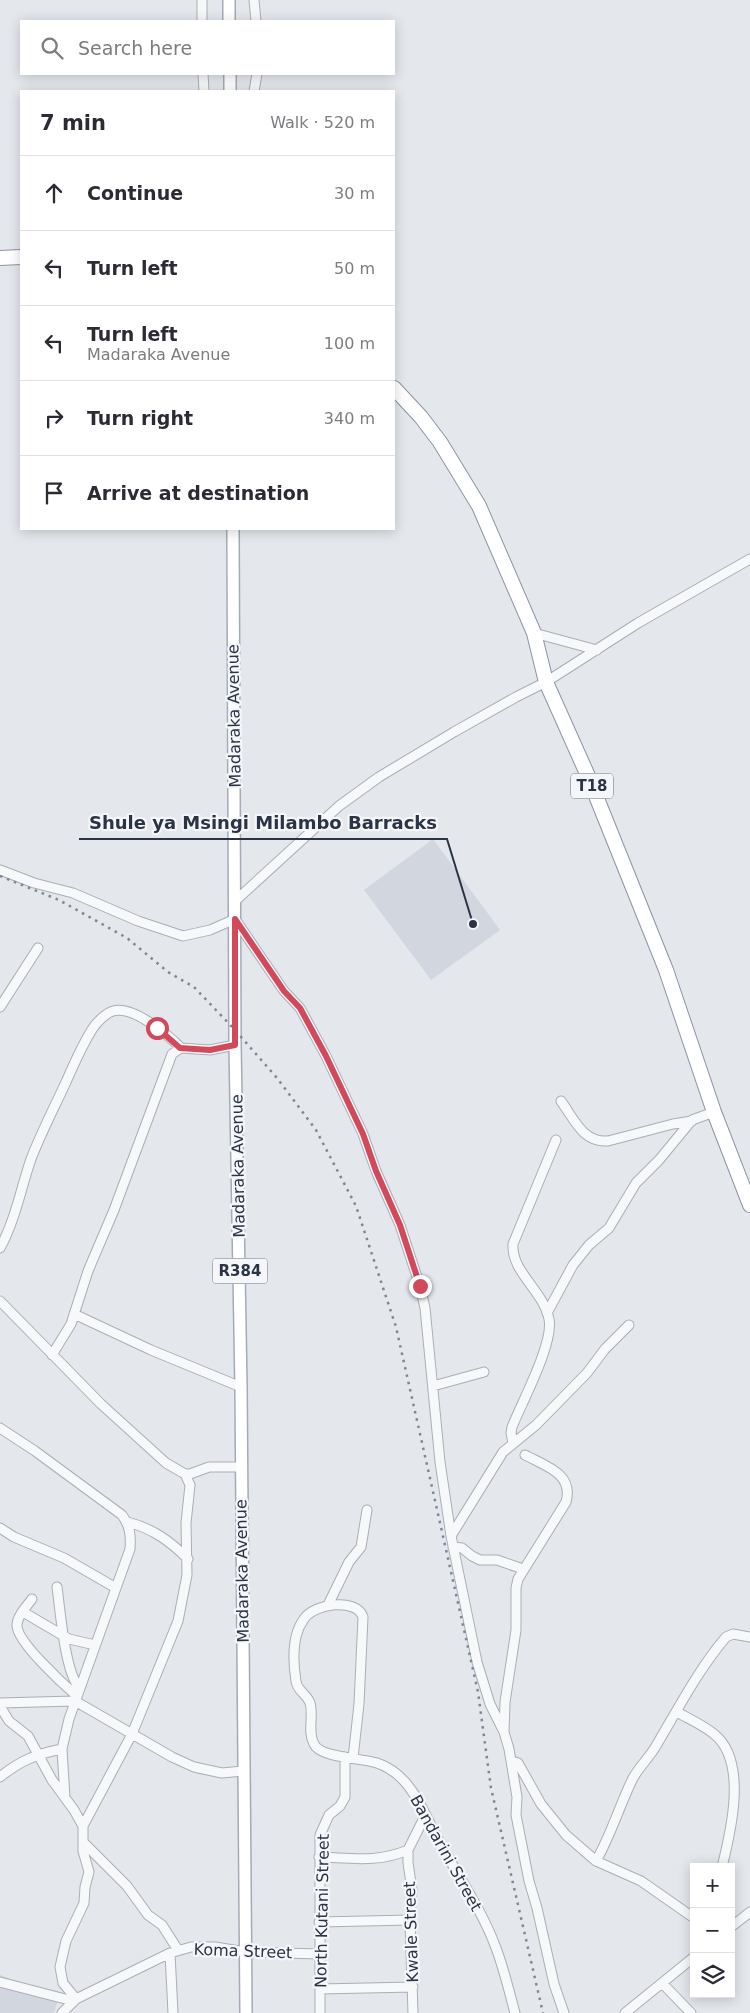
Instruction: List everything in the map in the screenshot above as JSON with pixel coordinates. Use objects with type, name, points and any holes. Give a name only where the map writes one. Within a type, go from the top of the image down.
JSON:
[{"type":"highway","points":[[0,258],[20,257]]},
{"type":"highway","name":"T18","points":[[395,389],[421,417],[440,442],[464,478],[479,506],[534,633],[546,682],[588,776],[666,970],[714,1112],[750,1205]]},
{"type":"main road","points":[[229,0],[229,20]]},
{"type":"main road","points":[[230,75],[230,90]]},
{"type":"main road","name":"Madaraka Avenue","points":[[233,530],[235,1045],[241,1387],[246,2013]]},
{"type":"street","points":[[202,0],[202,20]]},
{"type":"street","points":[[254,0],[256,20]]},
{"type":"street","points":[[204,75],[204,90]]},
{"type":"street","points":[[254,90],[256,75]]},
{"type":"street","points":[[234,902],[339,806],[379,777],[462,727],[546,682],[638,623],[750,559]]},
{"type":"street","points":[[534,633],[597,650]]},
{"type":"street","points":[[0,870],[34,883],[73,893],[138,921],[183,936],[210,930],[235,919],[284,991],[300,1008],[326,1056],[363,1134],[376,1171],[400,1225],[420,1286],[425,1308],[440,1462],[453,1547],[477,1662],[490,1704],[504,1732],[512,1761],[519,1832],[529,1881],[544,1938],[549,1966],[564,2013]]},
{"type":"street","points":[[0,1007],[38,948]]},
{"type":"street","points":[[0,1248],[10,1229],[26,1174],[47,1122],[83,1046],[98,1022],[113,1011],[121,1010],[131,1013],[157,1028],[180,1048],[210,1050],[235,1045]]},
{"type":"street","points":[[52,1354],[71,1324],[88,1271],[114,1210],[169,1059],[180,1048]]},
{"type":"street","points":[[562,1101],[581,1130],[590,1138],[599,1142],[692,1120],[714,1112]]},
{"type":"street","points":[[547,1313],[581,1255],[608,1228],[636,1183],[659,1160],[692,1120]]},
{"type":"street","points":[[513,1443],[510,1432],[550,1330],[547,1313],[535,1288],[515,1262],[513,1254],[517,1236],[556,1140]]},
{"type":"street","points":[[0,1300],[137,1438],[166,1464],[185,1474],[210,1467],[241,1467]]},
{"type":"street","points":[[74,1314],[151,1350],[241,1387]]},
{"type":"street","points":[[451,1536],[498,1459],[513,1443],[531,1430],[587,1373],[605,1349],[629,1325]]},
{"type":"street","points":[[432,1386],[484,1372]]},
{"type":"street","points":[[0,1428],[59,1468],[122,1515],[127,1522],[131,1534],[130,1549],[77,1695],[62,1749],[65,1798]]},
{"type":"street","points":[[504,1732],[505,1702],[516,1630],[516,1588],[523,1569],[566,1502],[569,1492],[562,1477],[526,1455]]},
{"type":"street","points":[[75,2000],[63,1984],[60,1966],[66,1941],[84,1903],[85,1887],[89,1872],[84,1857],[83,1826],[132,1734],[178,1621],[184,1596],[188,1559],[186,1523],[190,1485],[185,1474]]},
{"type":"street","points":[[328,1605],[349,1562],[361,1547],[367,1510]]},
{"type":"street","points":[[127,1522],[147,1528],[161,1536],[188,1559]]},
{"type":"street","points":[[0,1528],[14,1537],[64,1558],[116,1588]]},
{"type":"street","points":[[453,1547],[462,1548],[480,1560],[497,1560],[523,1569]]},
{"type":"street","points":[[58,1587],[62,1635],[77,1695]]},
{"type":"street","points":[[32,1598],[17,1622],[16,1628],[24,1642],[77,1695],[132,1734],[172,1757],[194,1767],[222,1773],[243,1771]]},
{"type":"street","name":"Bandarini Street","points":[[328,1605],[310,1612],[302,1620],[294,1653],[296,1684],[309,1700],[314,1744],[319,1750],[368,1760],[394,1771],[416,1794],[496,1947],[515,2013]]},
{"type":"street","name":"North Kutani Street","points":[[320,2013],[319,1857],[322,1828],[329,1815],[340,1806],[345,1797],[349,1757],[359,1704],[363,1617],[354,1607],[328,1605]]},
{"type":"street","points":[[23,1612],[74,1641],[95,1645]]},
{"type":"street","points":[[596,1861],[609,1840],[632,1779],[678,1712],[687,1691],[726,1637],[733,1634],[750,1638]]},
{"type":"street","points":[[77,1695],[0,1704],[9,1721],[28,1736],[52,1780],[83,1826]]},
{"type":"street","points":[[678,1712],[714,1734],[726,1750],[730,1763],[736,1793],[723,1863]]},
{"type":"street","points":[[0,1777],[25,1760],[38,1754],[62,1749]]},
{"type":"street","points":[[512,1761],[518,1763],[541,1804],[566,1835],[596,1861],[641,1881],[690,1915]]},
{"type":"street","points":[[319,1857],[364,1860],[383,1859],[408,1850],[426,1816]]},
{"type":"street","points":[[83,1842],[124,1883],[150,1917],[162,1925],[174,1952],[173,2013]]},
{"type":"street","name":"Kwale Street","points":[[408,1850],[412,1890],[410,1920],[413,2013]]},
{"type":"street","points":[[735,1924],[750,1912]]},
{"type":"street","points":[[319,1922],[410,1920]]},
{"type":"street","name":"Koma Street","points":[[62,2013],[75,2000],[174,1952],[191,1947],[215,1946],[246,1952],[320,1954]]},
{"type":"street","points":[[625,2013],[690,1960]]},
{"type":"street","points":[[0,1982],[75,2000]]},
{"type":"street","points":[[662,1983],[691,2013]]},
{"type":"street","points":[[320,1989],[413,1987]]},
{"type":"shaded area","points":[[433,839],[500,930],[431,980],[364,890]]},
{"type":"shaded area","points":[[0,1975],[59,1997],[54,2013],[0,2013]]},
{"type":"railway","points":[[0,876],[59,900],[127,938],[168,972],[194,987],[277,1078],[316,1130],[356,1206],[396,1327],[478,1692],[491,1788],[543,2013]]},
{"type":"place","name":"Shule ya Msingi Milambo Barracks","points":[[473,924]]},
{"type":"route","points":[[157,1028],[172,1039],[180,1048],[210,1050],[235,1045],[235,919],[284,991],[300,1008],[326,1056],[363,1134],[376,1171],[400,1225],[420,1286]]}]
